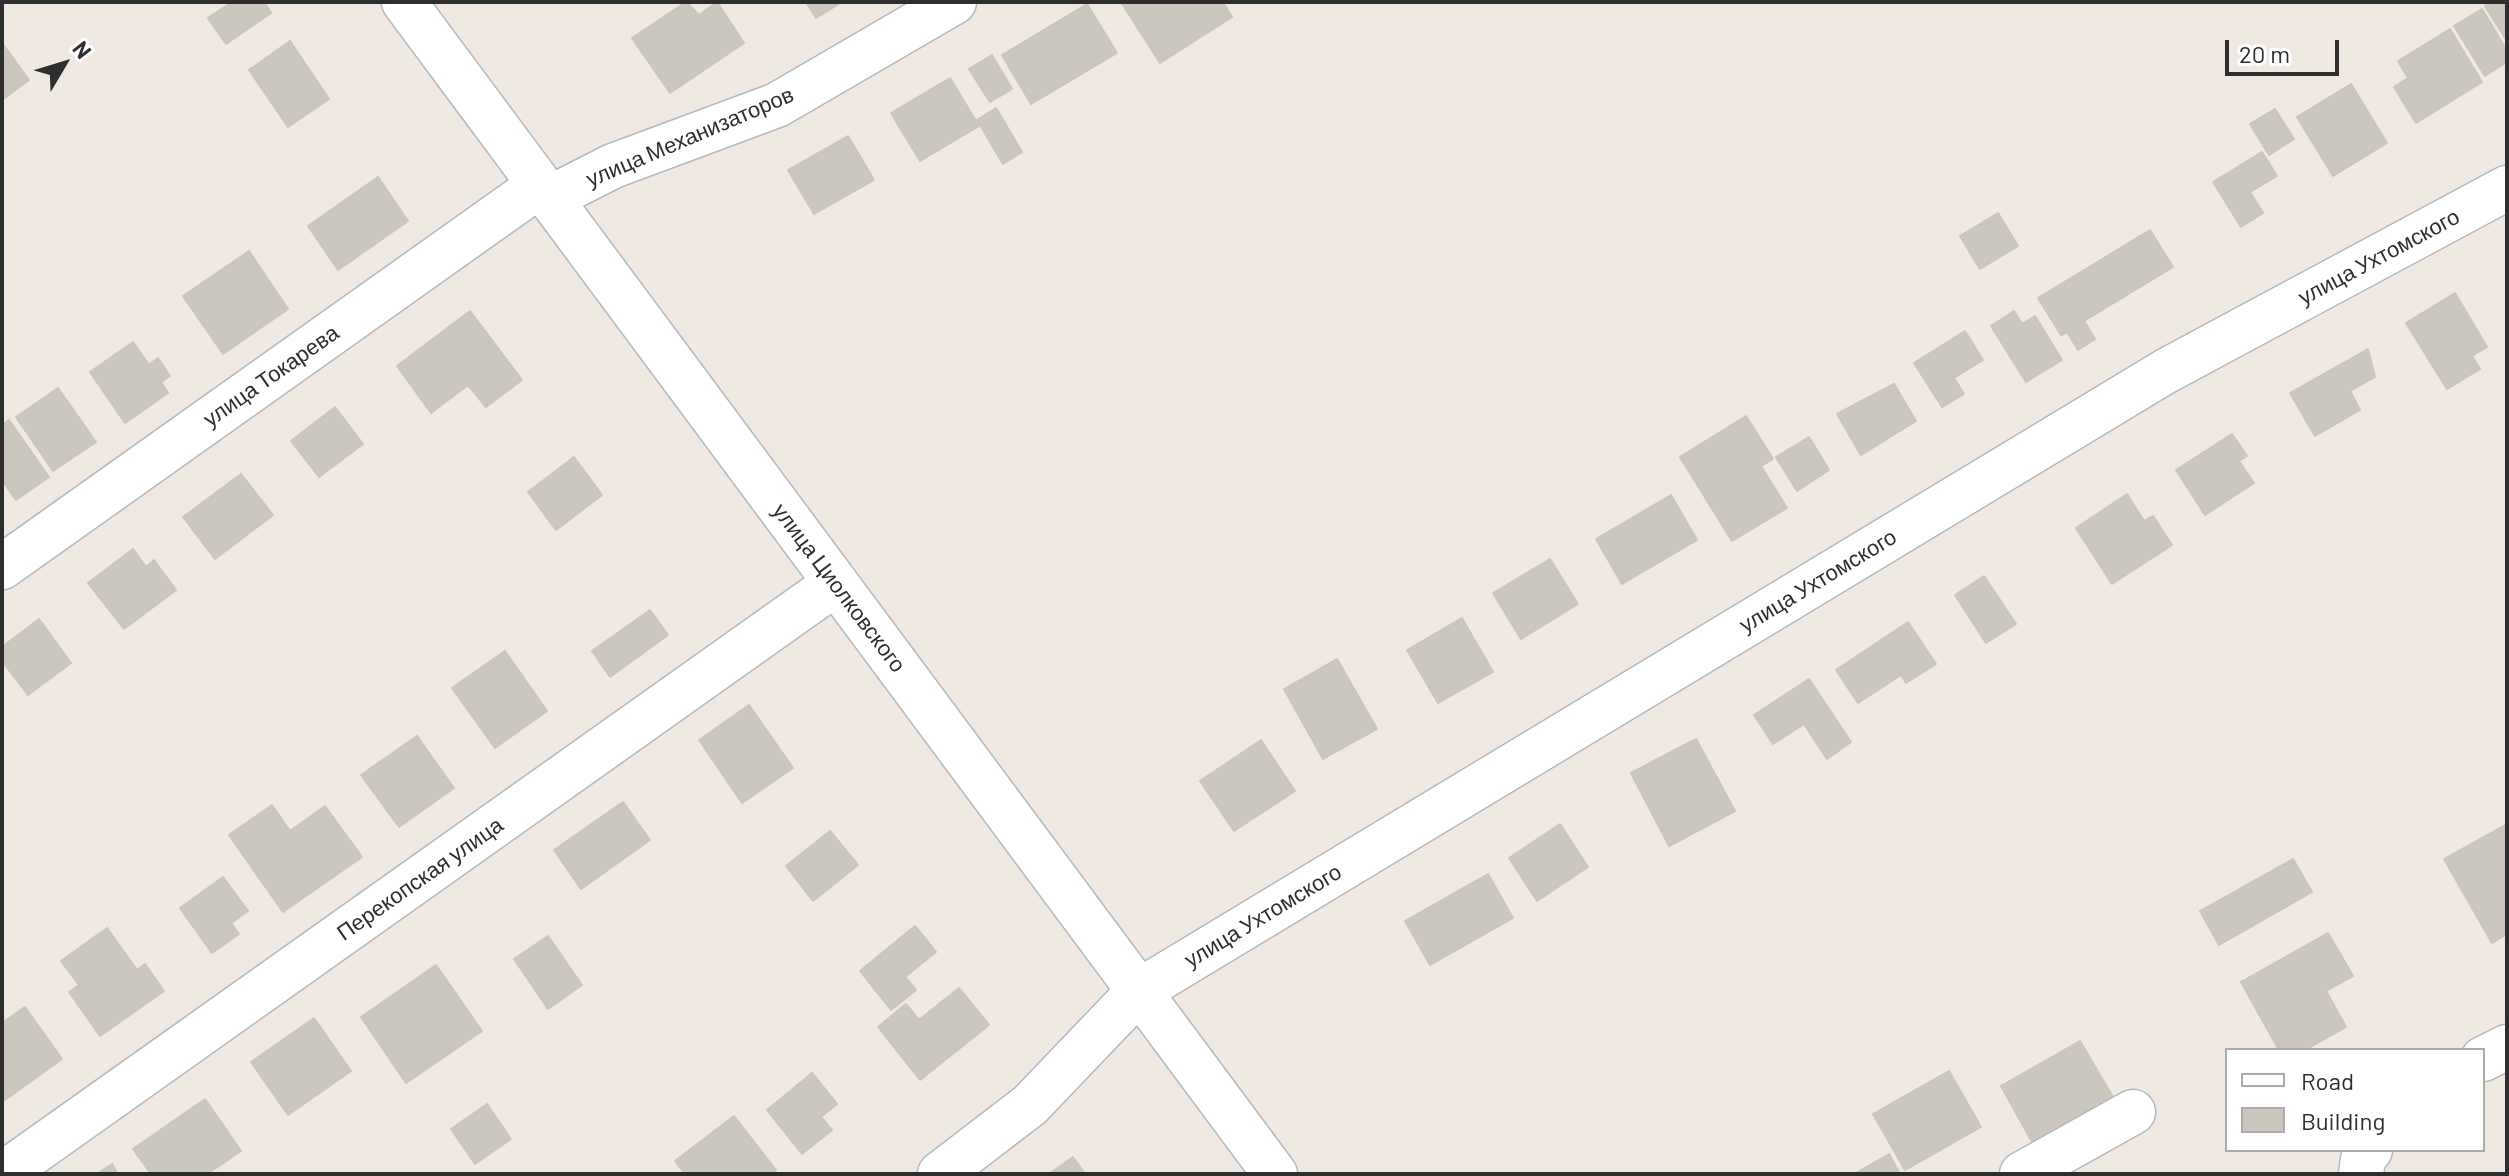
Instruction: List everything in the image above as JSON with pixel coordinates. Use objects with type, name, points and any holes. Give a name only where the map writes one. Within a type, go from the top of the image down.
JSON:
[{"type":"street","name":"улица Циолковского","points":[[404,2],[1275,1174]]},
{"type":"street","name":"улица Механизаторов","points":[[545,191],[777,105],[954,2]]},
{"type":"street","name":"улица Ухтомского","points":[[940,1174],[1030,1105],[1139,991],[2166,371],[2507,188]]},
{"type":"street","name":"улица Токарева","points":[[2,567],[545,191]]},
{"type":"street","name":"Перекопская улица","points":[[3,1174],[836,583]]},
{"type":"street","points":[[2485,1058],[2507,1047]]},
{"type":"street","points":[[2022,1174],[2133,1112]]},
{"type":"street","points":[[2361,1174],[2363,1159],[2368,1152]]},
{"type":"building","points":[[232,2],[264,2],[271,13],[226,44],[208,18]]},
{"type":"building","points":[[686,2],[699,15],[717,2],[744,43],[670,93],[632,38]]},
{"type":"building","points":[[806,2],[842,2],[816,18]]},
{"type":"building","points":[[1121,2],[1223,2],[1232,17],[1160,63]]},
{"type":"building","points":[[2491,2],[2507,2],[2507,41],[2485,6]]},
{"type":"building","points":[[1087,4],[1117,53],[1031,104],[1002,55]]},
{"type":"building","points":[[2482,9],[2507,51],[2507,62],[2485,76],[2454,26]]},
{"type":"building","points":[[2450,29],[2482,82],[2416,123],[2394,87],[2408,78],[2398,61]]},
{"type":"building","points":[[290,41],[329,99],[288,127],[249,70]]},
{"type":"building","points":[[2,43],[29,80],[2,100]]},
{"type":"building","points":[[992,55],[1012,89],[990,102],[969,69]]},
{"type":"building","points":[[950,78],[979,126],[920,161],[891,113]]},
{"type":"building","points":[[2351,84],[2387,143],[2333,176],[2297,117]]},
{"type":"building","points":[[996,108],[1022,152],[1003,164],[977,120]]},
{"type":"building","points":[[2275,109],[2294,139],[2269,155],[2250,124]]},
{"type":"building","points":[[848,136],[874,180],[814,214],[788,170]]},
{"type":"building","points":[[2262,152],[2277,176],[2250,192],[2263,213],[2241,227],[2213,182]]},
{"type":"building","points":[[378,177],[408,221],[338,270],[308,226]]},
{"type":"building","points":[[1998,213],[2018,246],[1980,269],[1960,236]]},
{"type":"building","points":[[2150,230],[2173,267],[2084,321],[2095,339],[2078,350],[2067,332],[2061,335],[2038,298]]},
{"type":"building","points":[[249,251],[288,309],[223,354],[183,296]]},
{"type":"building","points":[[2455,293],[2487,347],[2472,356],[2480,369],[2447,389],[2406,323]]},
{"type":"building","points":[[470,311],[522,380],[486,407],[468,385],[431,413],[397,366]]},
{"type":"building","points":[[2014,311],[2022,324],[2035,316],[2062,360],[2026,382],[1991,326]]},
{"type":"building","points":[[1965,331],[1983,360],[1954,378],[1964,394],[1942,407],[1914,363]]},
{"type":"building","points":[[133,342],[149,365],[158,358],[170,376],[161,382],[168,393],[125,423],[90,372]]},
{"type":"building","points":[[2368,349],[2375,377],[2350,391],[2360,410],[2315,436],[2290,393]]},
{"type":"building","points":[[1894,384],[1916,421],[1861,455],[1837,414]]},
{"type":"building","points":[[58,388],[96,442],[53,471],[16,417]]},
{"type":"building","points":[[335,407],[363,444],[319,477],[291,441]]},
{"type":"building","points":[[1746,416],[1773,459],[1761,466],[1787,508],[1732,541],[1680,457]]},
{"type":"building","points":[[9,420],[49,477],[16,500],[2,480],[2,425]]},
{"type":"building","points":[[2232,434],[2247,456],[2239,461],[2254,483],[2205,515],[2176,470]]},
{"type":"building","points":[[1809,437],[1829,470],[1797,491],[1776,457]]},
{"type":"building","points":[[574,457],[602,495],[556,530],[528,492]]},
{"type":"building","points":[[241,474],[273,515],[215,559],[183,517]]},
{"type":"building","points":[[2127,494],[2144,521],[2153,516],[2172,545],[2112,584],[2076,528]]},
{"type":"building","points":[[1671,495],[1697,540],[1622,584],[1596,539]]},
{"type":"building","points":[[133,549],[146,567],[154,560],[176,590],[124,629],[88,583]]},
{"type":"building","points":[[1550,559],[1578,604],[1521,639],[1493,593]]},
{"type":"building","points":[[1984,576],[2016,624],[1986,643],[1955,595]]},
{"type":"building","points":[[650,610],[668,635],[610,677],[592,651]]},
{"type":"building","points":[[1462,618],[1493,672],[1438,703],[1407,650]]},
{"type":"building","points":[[39,619],[71,663],[28,695],[2,661],[2,647]]},
{"type":"building","points":[[1908,622],[1936,664],[1906,683],[1901,675],[1858,703],[1836,670]]},
{"type":"building","points":[[505,651],[547,711],[495,748],[452,688]]},
{"type":"building","points":[[1337,659],[1377,729],[1323,759],[1284,689]]},
{"type":"building","points":[[1809,679],[1851,742],[1827,759],[1804,724],[1773,744],[1754,715]]},
{"type":"building","points":[[749,705],[793,768],[742,803],[699,740]]},
{"type":"building","points":[[417,736],[454,788],[399,827],[361,775]]},
{"type":"building","points":[[1696,739],[1735,811],[1669,846],[1631,773]]},
{"type":"building","points":[[1261,740],[1295,791],[1234,831],[1200,781]]},
{"type":"building","points":[[623,802],[650,840],[581,889],[554,850]]},
{"type":"building","points":[[272,805],[290,831],[325,806],[362,857],[283,912],[229,835]]},
{"type":"building","points":[[1560,824],[1588,867],[1537,901],[1509,858]]},
{"type":"building","points":[[2507,824],[2507,934],[2492,943],[2444,859]]},
{"type":"building","points":[[830,831],[858,865],[813,901],[786,866]]},
{"type":"building","points":[[2293,859],[2312,892],[2219,945],[2200,911]]},
{"type":"building","points":[[1488,874],[1513,918],[1430,965],[1405,921]]},
{"type":"building","points":[[223,877],[248,911],[231,923],[239,934],[212,953],[180,908]]},
{"type":"building","points":[[915,926],[936,952],[905,977],[916,990],[891,1010],[860,971]]},
{"type":"building","points":[[107,928],[137,970],[145,964],[164,991],[100,1036],[69,992],[79,985],[61,961]]},
{"type":"building","points":[[2328,933],[2353,976],[2326,991],[2346,1027],[2309,1048],[2278,1048],[2241,982]]},
{"type":"building","points":[[548,936],[582,985],[548,1009],[514,959]]},
{"type":"building","points":[[436,965],[482,1031],[406,1083],[361,1017]]},
{"type":"building","points":[[959,988],[989,1025],[920,1080],[878,1027],[906,1004],[919,1020]]},
{"type":"building","points":[[25,1007],[62,1059],[2,1102],[2,1023]]},
{"type":"building","points":[[314,1018],[351,1071],[288,1115],[251,1062]]},
{"type":"building","points":[[2080,1041],[2117,1104],[2036,1149],[2001,1086]]},
{"type":"building","points":[[1949,1071],[1981,1127],[1905,1170],[1873,1114]]},
{"type":"building","points":[[812,1073],[837,1104],[821,1117],[832,1130],[802,1154],[767,1110]]},
{"type":"building","points":[[205,1099],[241,1151],[207,1174],[151,1174],[133,1149]]},
{"type":"building","points":[[487,1104],[511,1139],[475,1164],[451,1129]]},
{"type":"building","points":[[734,1116],[776,1170],[771,1174],[685,1174],[675,1161]]},
{"type":"building","points":[[1889,1154],[1900,1174],[1854,1174]]},
{"type":"building","points":[[1073,1157],[1085,1174],[1049,1174]]},
{"type":"building","points":[[112,1164],[118,1174],[97,1174]]}]
